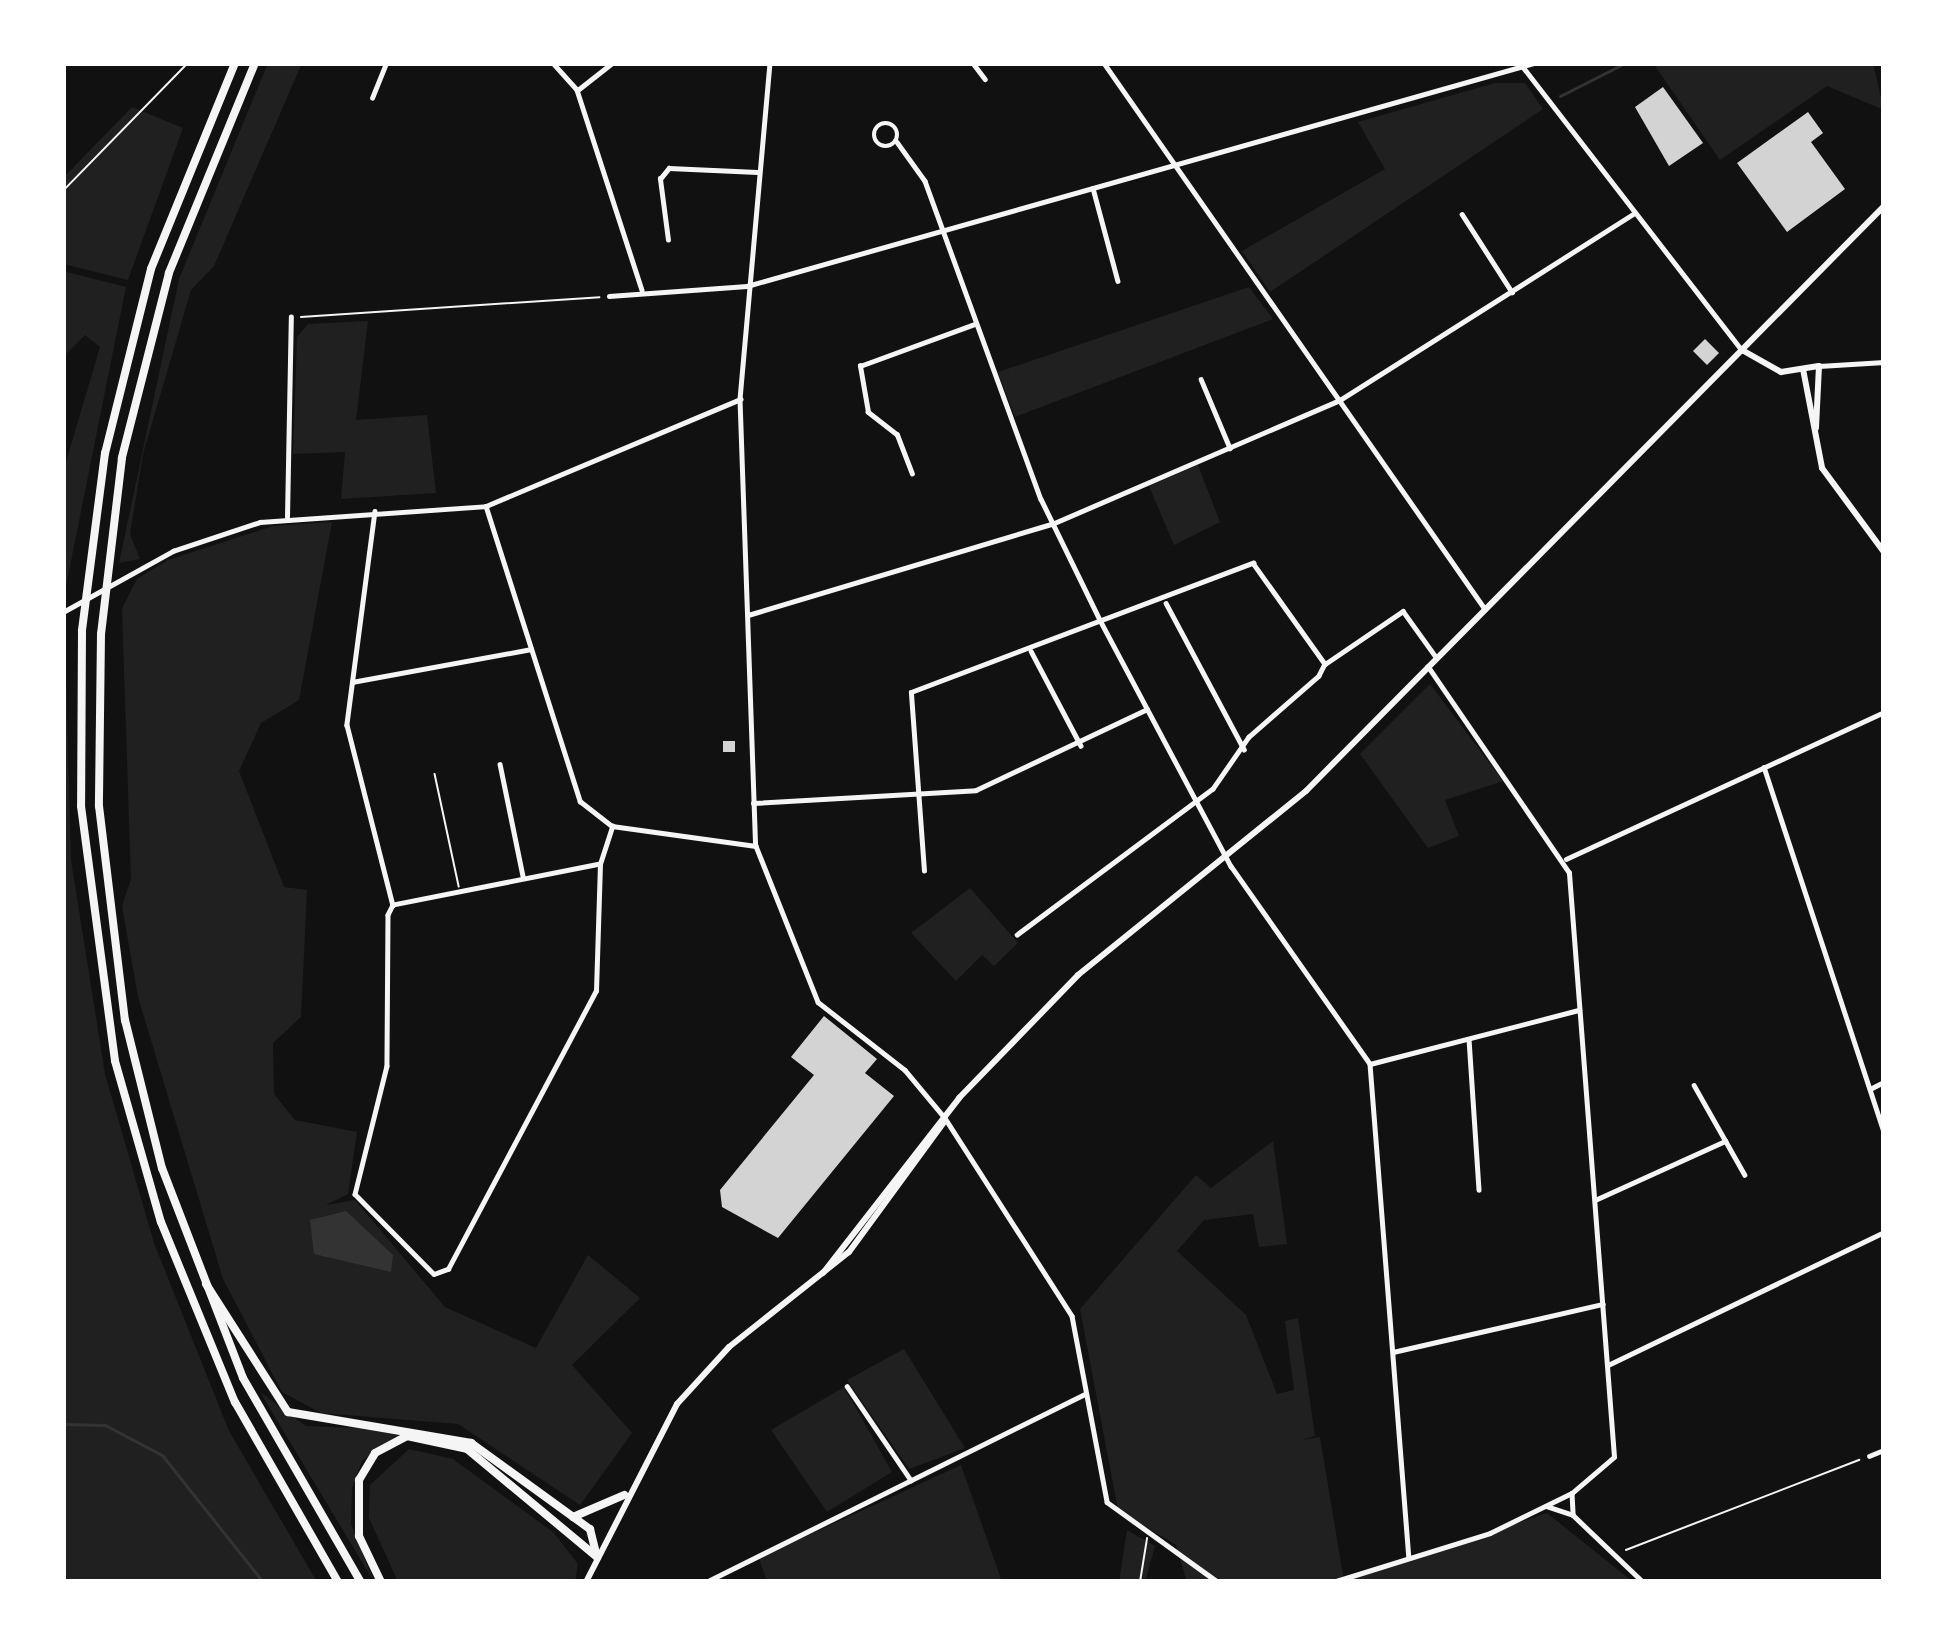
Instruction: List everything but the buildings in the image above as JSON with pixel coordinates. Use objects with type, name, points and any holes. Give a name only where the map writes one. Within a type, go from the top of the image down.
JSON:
[{"type":"highway","points":[[236,63],[151,269],[105,453],[82,632],[81,806],[111,1041],[160,1222],[235,1402],[338,1582]]},
{"type":"highway","points":[[255,63],[199,187],[140,377],[101,634],[99,806],[114,953],[161,1168],[201,1279],[272,1434],[361,1582]]},
{"type":"highway","points":[[201,1279],[288,1412],[323,1426],[453,1435],[574,1517],[596,1538],[597,1557]]},
{"type":"highway","points":[[381,1582],[359,1536],[359,1480],[375,1453],[407,1436],[466,1449],[597,1557]]},
{"type":"highway","points":[[574,1517],[623,1496]]},
{"type":"main road","points":[[586,1582],[623,1496],[676,1404],[823,1273],[945,1118],[1078,975],[1226,856],[1428,667],[1884,206]]},
{"type":"main road","points":[[1742,350],[1781,372],[1820,366],[1814,439]]},
{"type":"main road","points":[[1803,369],[1814,439],[1884,552]]},
{"type":"street","points":[[372,98],[386,63]]},
{"type":"street","points":[[553,63],[577,90],[641,290]]},
{"type":"street","points":[[577,90],[612,63]]},
{"type":"street","points":[[770,63],[740,399],[756,846],[818,1002],[905,1070],[945,1118],[1072,1316],[1106,1502],[1218,1582]]},
{"type":"street","points":[[973,63],[985,79]]},
{"type":"street","points":[[1104,63],[1485,610]]},
{"type":"street","points":[[609,296],[641,290],[747,286],[1534,63]]},
{"type":"street","points":[[1522,65],[1742,350]]},
{"type":"street","points":[[896,142],[880,146],[876,129],[893,125],[896,142],[925,181],[940,234],[1052,524],[1100,620],[1226,856],[1370,1064],[1409,1557]]},
{"type":"street","points":[[668,240],[660,179],[669,168],[757,172]]},
{"type":"street","points":[[1093,188],[1118,281]]},
{"type":"street","points":[[1462,214],[1512,292]]},
{"type":"street","points":[[747,615],[1052,524],[1340,400],[1634,214]]},
{"type":"street","points":[[286,518],[291,317]]},
{"type":"street","points":[[912,474],[897,435],[868,412],[860,366],[975,324]]},
{"type":"street","points":[[1820,366],[1884,362]]},
{"type":"street","points":[[1201,379],[1230,448]]},
{"type":"street","points":[[63,612],[150,562],[286,518],[486,506],[740,399]]},
{"type":"street","points":[[486,506],[573,790],[612,826],[756,846]]},
{"type":"street","points":[[375,510],[346,724],[393,905],[387,1066],[355,1194],[441,1274],[596,991],[600,864],[612,826]]},
{"type":"street","points":[[924,871],[912,795],[911,692],[1030,651],[1100,620],[1166,604],[1253,563],[1325,664]]},
{"type":"street","points":[[1166,604],[1245,751]]},
{"type":"street","points":[[1017,935],[1195,800],[1325,664],[1403,611],[1437,658]]},
{"type":"street","points":[[352,682],[532,649]]},
{"type":"street","points":[[1030,651],[1081,746]]},
{"type":"street","points":[[1333,1582],[1546,1506],[1572,1493],[1614,1457],[1566,860],[1428,667]]},
{"type":"street","points":[[753,802],[912,795],[1002,783],[1147,709]]},
{"type":"street","points":[[1566,860],[1884,712]]},
{"type":"street","points":[[500,764],[523,876]]},
{"type":"street","points":[[1764,767],[1884,1133]]},
{"type":"street","points":[[393,905],[600,864]]},
{"type":"street","points":[[1370,1064],[1579,1010]]},
{"type":"street","points":[[1468,1039],[1479,1190]]},
{"type":"street","points":[[1870,1089],[1884,1082]]},
{"type":"street","points":[[1694,1085],[1745,1175]]},
{"type":"street","points":[[1595,1200],[1725,1141]]},
{"type":"street","points":[[1608,1365],[1884,1232]]},
{"type":"street","points":[[1393,1352],[1603,1304]]},
{"type":"street","points":[[848,1386],[911,1480]]},
{"type":"street","points":[[706,1582],[1084,1394]]},
{"type":"street","points":[[1868,1456],[1884,1450]]},
{"type":"street","points":[[1572,1493],[1573,1515]]},
{"type":"street","points":[[1546,1506],[1573,1515],[1643,1582]]},
{"type":"lane","points":[[435,774],[460,890]]},
{"type":"path","points":[[63,191],[188,63]]},
{"type":"path","points":[[291,317],[609,296]]},
{"type":"path","points":[[1614,1554],[1868,1456]]},
{"type":"path","points":[[1140,1582],[1147,1535]]},
{"type":"shaded area","points":[[268,63],[302,63],[214,266],[191,290],[143,454],[130,534],[140,559],[119,563],[179,279]]},
{"type":"shaded area","points":[[1653,63],[1873,63],[1884,110],[1827,86],[1720,160]]},
{"type":"shaded area","points":[[1495,83],[1525,83],[1543,109],[1270,292],[1242,251],[1385,169],[1358,122]]},
{"type":"shaded area","points":[[132,107],[183,128],[128,280],[63,264],[63,178]]},
{"type":"shaded area","points":[[63,271],[126,287],[64,596],[71,860],[105,1074],[154,1243],[229,1431],[317,1582],[63,1582],[63,472],[100,347],[85,335],[63,357]]},
{"type":"shaded area","points":[[1249,287],[1273,319],[1015,417],[998,372]]},
{"type":"shaded area","points":[[368,321],[356,420],[427,415],[436,493],[341,499],[345,452],[293,454],[297,337],[308,324]]},
{"type":"shaded area","points":[[1198,465],[1220,522],[1174,545],[1149,486]]},
{"type":"shaded area","points":[[332,522],[299,700],[261,723],[239,771],[284,887],[307,890],[301,1017],[273,1043],[274,1094],[295,1120],[357,1132],[348,1194],[326,1205],[355,1200],[445,1307],[536,1348],[588,1255],[640,1298],[572,1365],[632,1433],[580,1505],[458,1424],[321,1413],[282,1392],[223,1279],[138,997],[122,906],[131,879],[122,609],[137,579],[168,560],[273,526]]},
{"type":"shaded area","points":[[1430,684],[1503,781],[1445,800],[1459,836],[1428,848],[1360,754]]},
{"type":"shaded area","points":[[970,888],[1018,943],[994,966],[982,955],[956,981],[911,933]]},
{"type":"shaded area","points":[[1273,1141],[1287,1244],[1259,1247],[1253,1214],[1204,1220],[1177,1251],[1246,1315],[1277,1394],[1294,1390],[1285,1321],[1298,1318],[1315,1436],[1301,1440],[1320,1437],[1344,1581],[1547,1513],[1633,1582],[1187,1582],[1176,1545],[1118,1510],[1080,1309],[1196,1175],[1211,1188]]},
{"type":"shaded area","points":[[346,1211],[393,1255],[391,1272],[314,1254],[310,1220]]},
{"type":"shaded area","points":[[904,1349],[965,1448],[909,1469],[847,1380]]},
{"type":"shaded area","points":[[844,1387],[892,1472],[827,1512],[771,1430]]},
{"type":"shaded area","points":[[260,1392],[306,1426],[407,1430],[362,1461],[352,1488],[351,1524],[374,1582]]},
{"type":"shaded area","points":[[409,1449],[453,1459],[554,1533],[578,1564],[575,1582],[398,1582],[369,1518],[370,1485]]},
{"type":"shaded area","points":[[961,1465],[1002,1582],[767,1582],[759,1558]]},
{"type":"shaded area","points":[[1127,1530],[1155,1546],[1145,1582],[1119,1582]]},
{"type":"waterway","points":[[1560,96],[1625,63]]},
{"type":"waterway","points":[[63,1424],[105,1425],[162,1455],[263,1582]]}]
